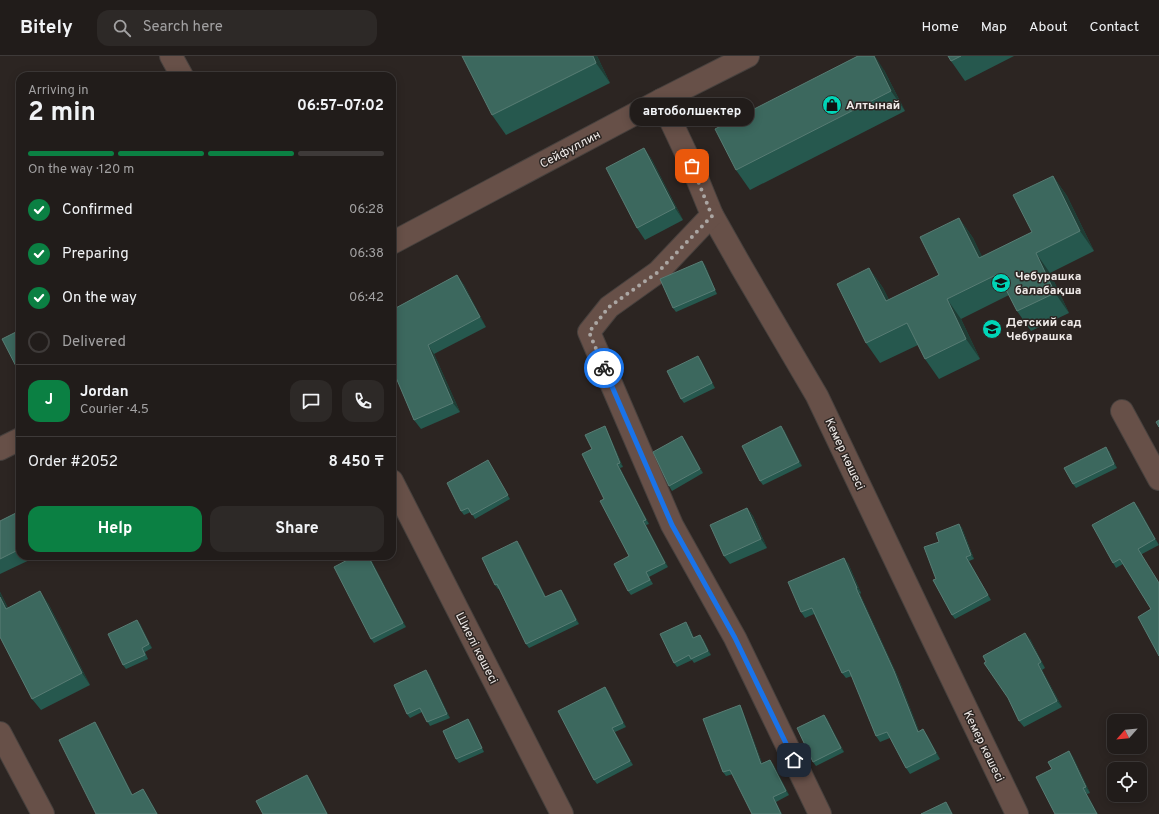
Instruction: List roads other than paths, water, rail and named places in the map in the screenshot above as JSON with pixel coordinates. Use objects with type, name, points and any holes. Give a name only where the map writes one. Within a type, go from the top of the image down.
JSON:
[{"type":"street","points":[[171,56],[180,72]]},
{"type":"street","name":"Сейфуллин","points":[[396,241],[661,100],[748,56]]},
{"type":"street","name":"Кемер көшесі","points":[[661,100],[692,166],[712,216],[817,396],[1017,814]]},
{"type":"street","points":[[712,216],[658,272],[609,307],[589,332],[672,525],[735,638],[820,814]]},
{"type":"street","points":[[1122,411],[1159,479]]},
{"type":"street","points":[[0,450],[16,441]]},
{"type":"street","name":"Шиелі көшесі","points":[[396,489],[562,814]]},
{"type":"street","points":[[0,733],[43,814]]},
{"type":"place","name":"Алтынай","points":[[832,105]]},
{"type":"place","name":"автоболшектер","points":[[692,166]]},
{"type":"place","name":"Чебурашка балабақша","points":[[1001,283]]},
{"type":"place","name":"Детский сад Чебурашка","points":[[992,329]]}]
